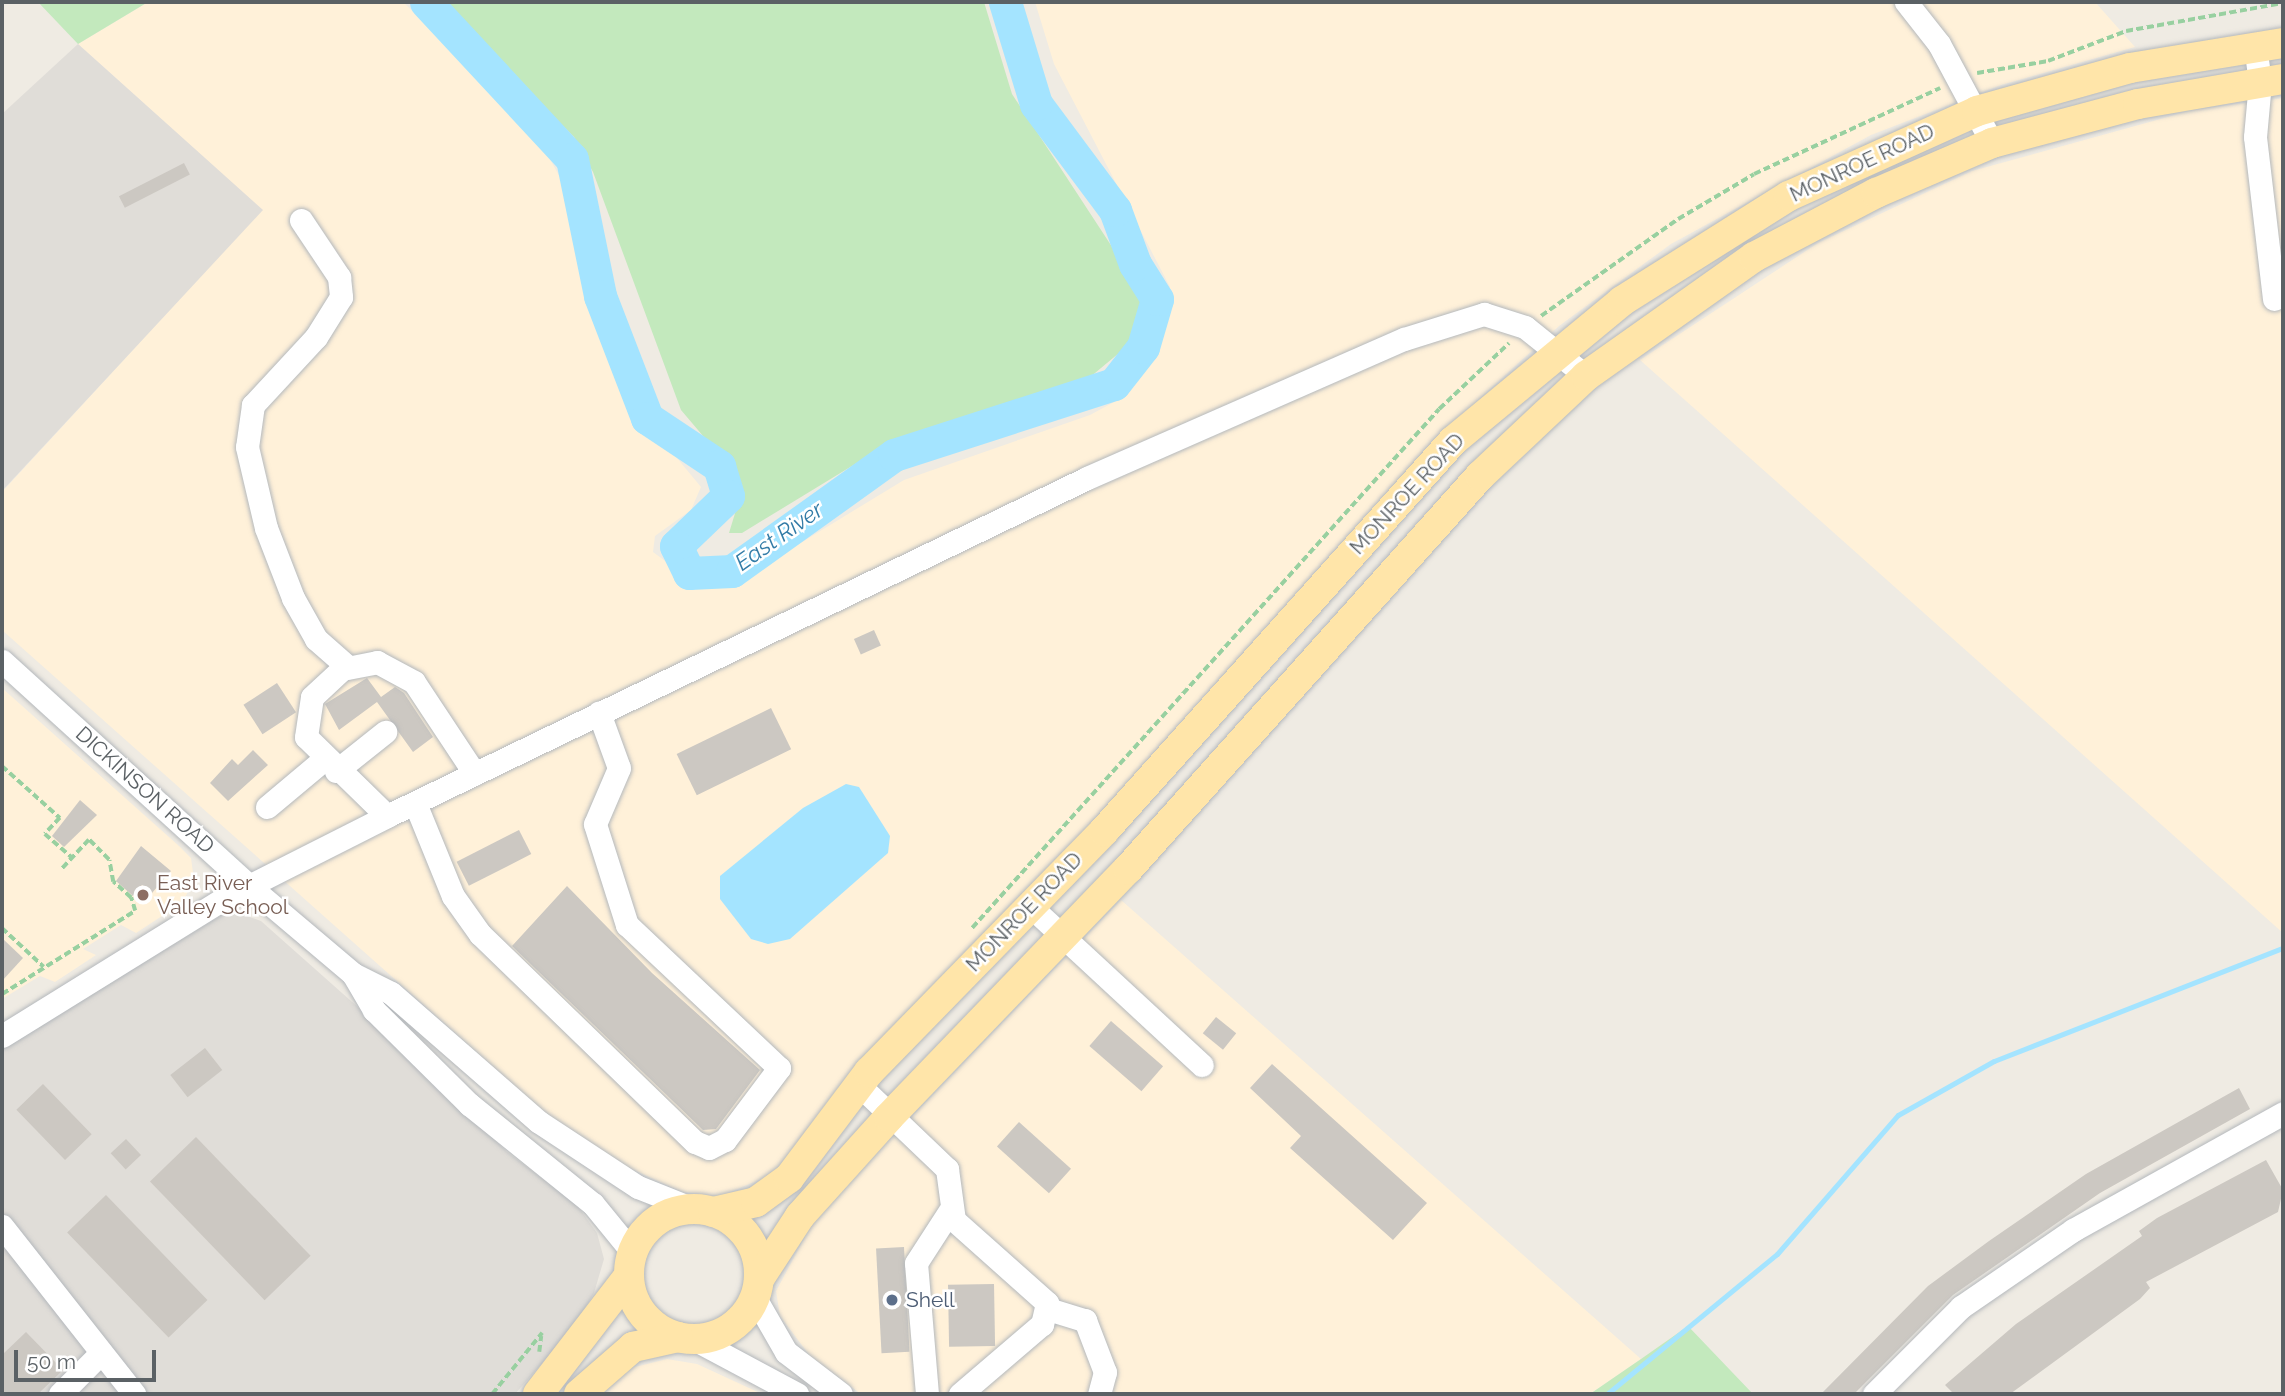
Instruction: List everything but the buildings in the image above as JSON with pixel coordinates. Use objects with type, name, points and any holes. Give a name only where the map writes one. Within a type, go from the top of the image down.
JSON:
[{"type":"main road","name":"MONROE ROAD","points":[[705,1211],[776,1190],[804,1163],[859,1085],[1030,906],[1454,441],[1557,351],[1736,225],[1861,160],[1977,111],[2130,68],[2269,44]]},
{"type":"main road","name":"MONROE ROAD","points":[[757,1288],[800,1216],[889,1116],[1064,935],[1480,476],[1586,376],[1754,257],[1876,193],[1992,143],[2138,104],[2272,81]]},
{"type":"main road","points":[[538,1394],[631,1264],[657,1221],[705,1211],[747,1238],[757,1288],[731,1328],[633,1347],[579,1394]]},
{"type":"main road","points":[[631,1264],[643,1315],[686,1338]]},
{"type":"street","points":[[1906,2],[1977,111],[1992,143]]},
{"type":"street","points":[[2269,44],[2272,81],[2255,137],[2274,299]]},
{"type":"street","points":[[300,220],[339,277],[341,297],[316,337],[253,405],[247,447],[263,518],[293,598],[316,639],[348,667]]},
{"type":"street","points":[[2,1036],[250,886],[387,816],[1087,478],[1405,338],[1484,314],[1525,327],[1586,376]]},
{"type":"street","name":"DICKINSON ROAD","points":[[2,661],[250,886],[353,974],[391,993],[577,1150],[638,1187],[705,1211]]},
{"type":"street","points":[[387,816],[329,766],[306,737],[308,712],[320,685],[348,667],[377,662],[414,682],[475,774]]},
{"type":"street","points":[[415,803],[453,896],[480,934],[695,1142],[709,1148],[725,1140],[779,1068],[626,925],[595,824],[619,768],[599,713]]},
{"type":"street","points":[[267,807],[385,732]]},
{"type":"street","points":[[1030,906],[1202,1065]]},
{"type":"street","name":"DICKINSON ROAD","points":[[353,974],[374,1010],[469,1104],[593,1204],[631,1264]]},
{"type":"street","points":[[859,1085],[947,1169],[949,1212],[916,1263],[927,1394]]},
{"type":"street","points":[[1874,1394],[1961,1307],[2073,1230],[2283,1113]]},
{"type":"street","points":[[949,1212],[1048,1309],[1085,1320],[1105,1372],[1099,1394]]},
{"type":"street","points":[[2,1226],[134,1394]]},
{"type":"street","points":[[757,1288],[786,1352],[841,1394]]},
{"type":"street","points":[[960,1394],[1042,1324],[1048,1309]]},
{"type":"street","points":[[686,1338],[797,1394]]},
{"type":"street","points":[[60,1394],[102,1353]]},
{"type":"path","points":[[2,766],[60,818],[45,834],[73,858]]},
{"type":"path","points":[[2,994],[137,907],[113,882],[104,852],[89,839],[61,870]]},
{"type":"path","points":[[2,928],[45,967]]},
{"type":"path","points":[[492,1394],[542,1334]]},
{"type":"shaded area","points":[[148,2],[403,2],[533,129],[561,179],[594,312],[633,405],[701,487],[691,510],[655,536],[653,552],[676,569],[708,579],[761,567],[904,480],[1090,415],[1116,401],[1143,370],[1170,287],[1054,64],[1035,2],[2095,2],[2135,47],[2001,85],[1871,135],[1671,244],[1559,326],[1456,420],[778,1172],[718,1197],[680,1191],[623,1165],[543,1111],[2,630],[2,492],[262,210],[78,44]]},
{"type":"shaded area","points":[[78,44],[263,210],[2,491],[2,114]]},
{"type":"shaded area","points":[[2283,98],[2283,933],[1640,360],[1818,243],[1972,171],[2193,110]]},
{"type":"shaded area","points":[[2,688],[191,858],[194,880],[182,903],[136,933],[121,925],[83,949],[96,955],[55,982],[40,976],[2,999]]},
{"type":"shaded area","points":[[1121,900],[1641,1359],[1590,1394],[861,1394],[810,1356],[780,1316],[776,1291],[817,1215]]},
{"type":"shaded area","points":[[230,910],[261,921],[396,1041],[507,1152],[576,1204],[597,1233],[604,1259],[594,1293],[575,1326],[515,1394],[2,1394],[2,1049]]},
{"type":"shaded area","points":[[667,1359],[697,1364],[762,1394],[593,1394],[619,1371]]},
{"type":"green space","points":[[38,2],[148,2],[78,44]]},
{"type":"green space","points":[[440,2],[984,2],[1012,94],[1137,285],[1141,307],[1131,343],[1089,378],[888,444],[742,533],[729,533],[740,497],[737,476],[681,410],[593,172],[574,137]]},
{"type":"green space","points":[[1688,1326],[1753,1394],[1590,1394],[1641,1359]]},
{"type":"water","points":[[846,784],[859,787],[890,836],[888,853],[790,939],[768,944],[751,939],[720,899],[720,876],[803,808]]},
{"type":"waterway","name":"East River","points":[[426,2],[572,159],[600,296],[647,418],[719,466],[728,496],[676,546],[689,573],[732,571],[894,455],[1114,384],[1143,347],[1157,299],[1135,264],[1115,210],[1036,104],[1005,2]]},
{"type":"waterway","points":[[1607,1394],[1777,1254],[1898,1115],[1994,1061],[2283,948]]},
{"type":"place","name":"East River Valley School","points":[[143,895]]},
{"type":"place","name":"Shell","points":[[892,1300]]}]
